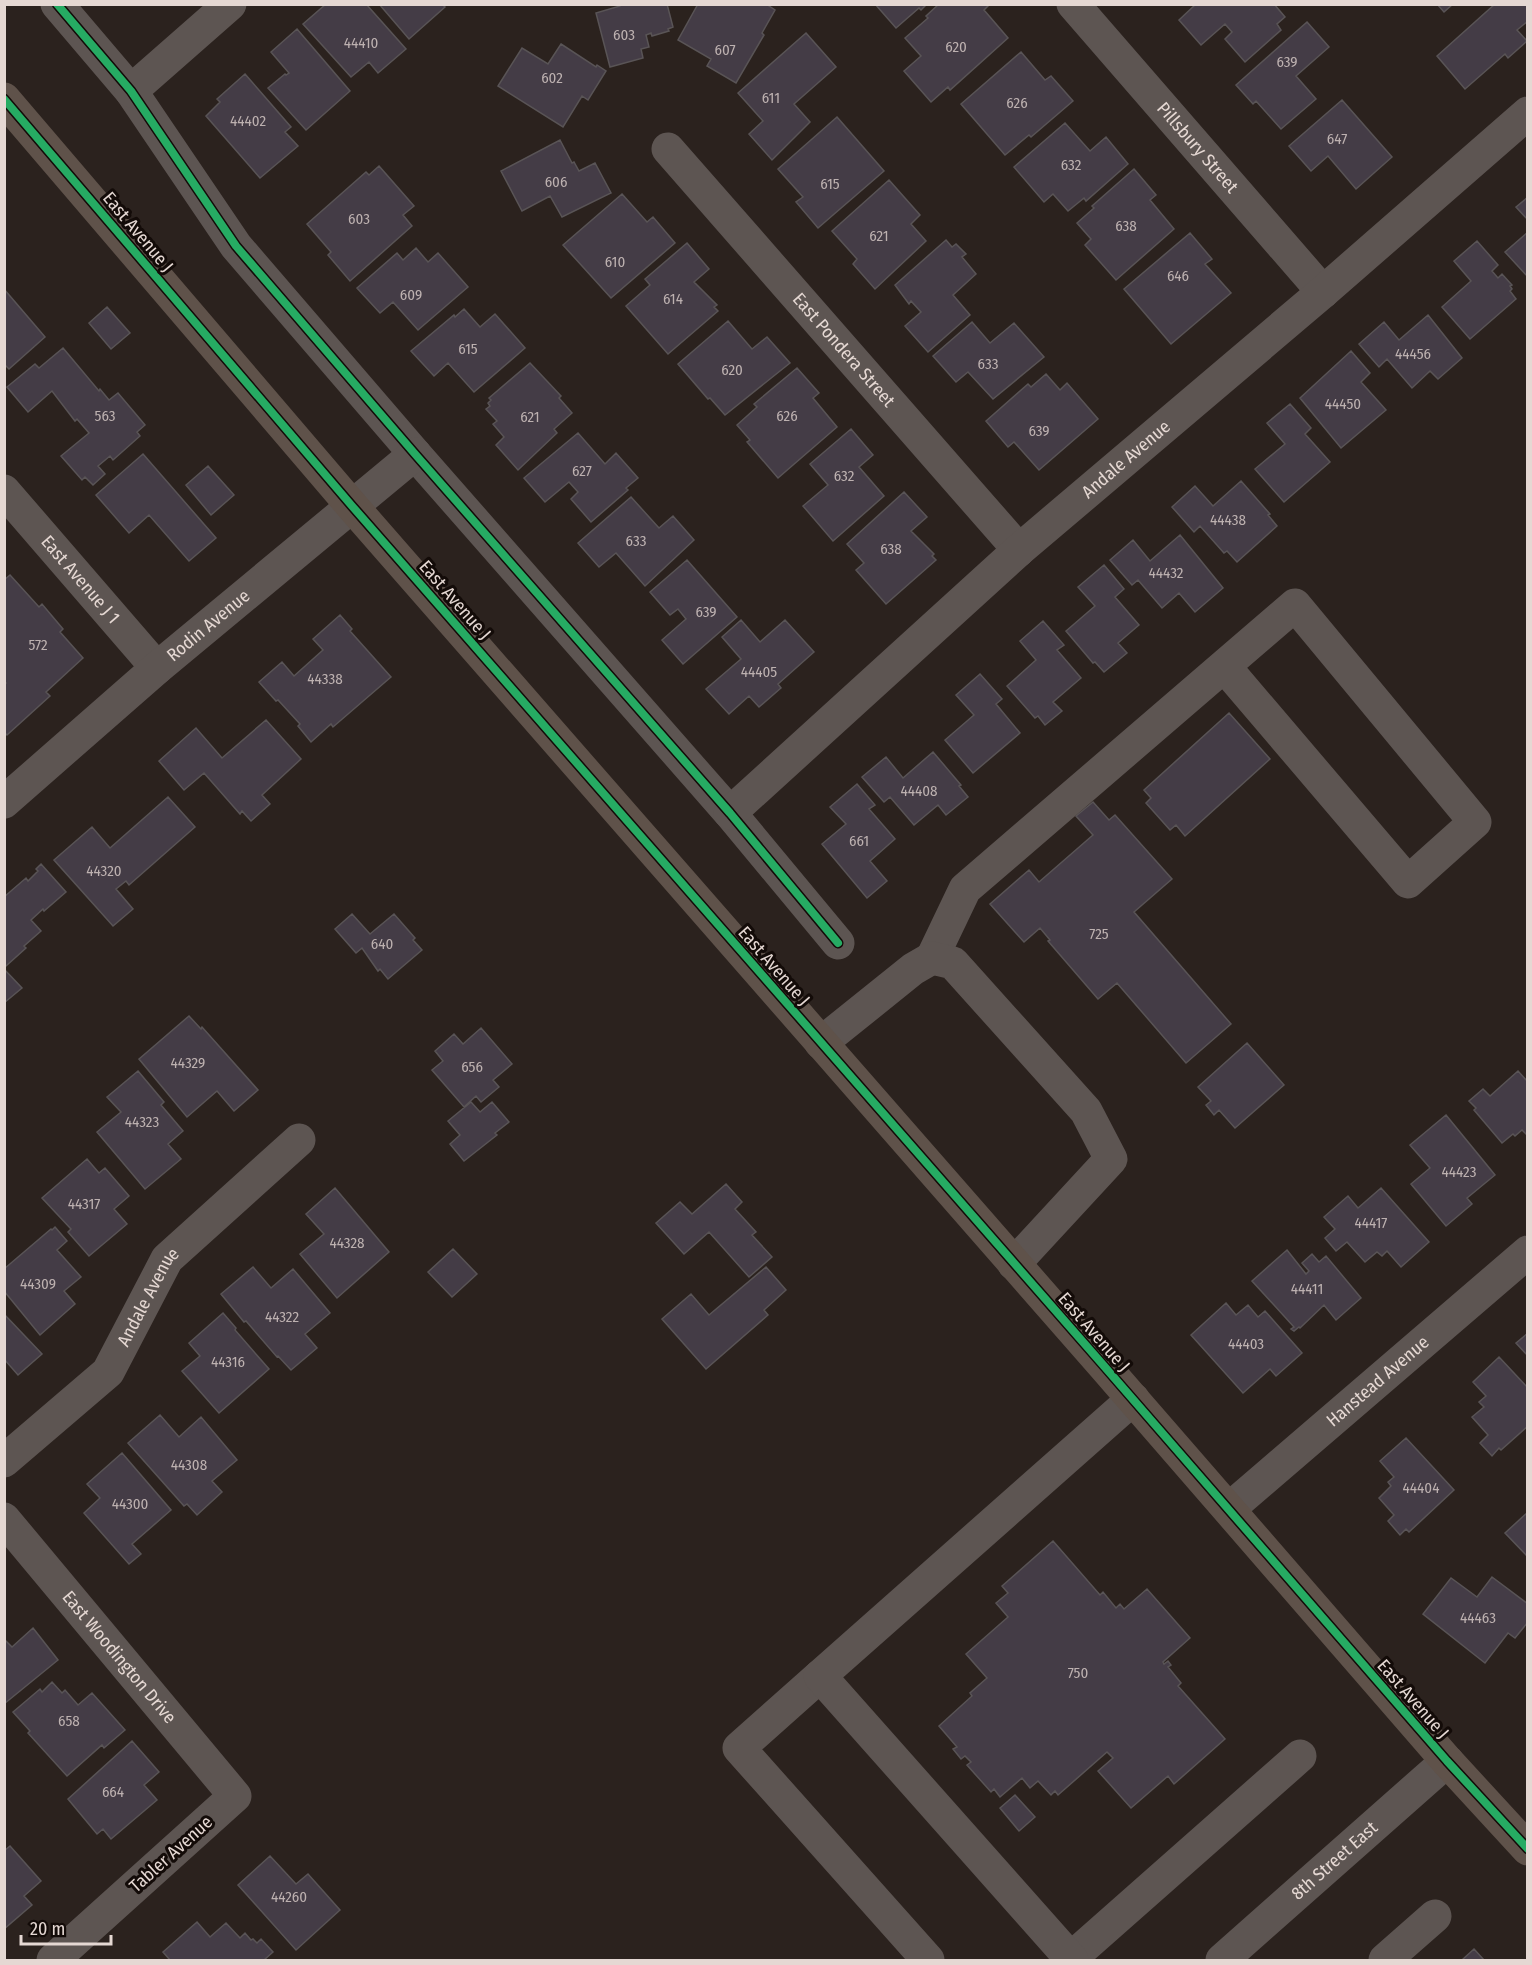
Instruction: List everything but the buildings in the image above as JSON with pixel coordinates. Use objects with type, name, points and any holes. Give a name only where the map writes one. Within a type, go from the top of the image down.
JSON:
[{"type":"main road","name":"East Avenue J","points":[[4,99],[352,506],[1447,1761],[1527,1848]]},
{"type":"street","points":[[57,4],[131,91],[236,246],[730,813],[838,943]]},
{"type":"street","points":[[131,91],[230,4]]},
{"type":"street","name":"Pillsbury Street","points":[[1073,4],[1323,292]]},
{"type":"street","name":"Andale Avenue","points":[[730,813],[1020,550],[1323,292],[1527,113]]},
{"type":"street","name":"East Pondera Street","points":[[668,149],[1020,550]]},
{"type":"street","name":"Rodin Avenue","points":[[4,802],[157,668],[415,454]]},
{"type":"street","name":"East Avenue J 1","points":[[4,491],[157,668]]},
{"type":"street","points":[[821,1043],[913,969],[932,958],[965,889],[1224,666],[1295,605],[1475,822],[1408,882],[1224,666]]},
{"type":"street","points":[[932,958],[953,963],[1086,1111],[1111,1159],[1014,1264]]},
{"type":"street","name":"Andale Avenue","points":[[4,1461],[108,1372],[166,1259],[299,1140]]},
{"type":"street","name":"Hanstead Avenue","points":[[1229,1509],[1527,1251]]},
{"type":"street","points":[[928,1960],[739,1748],[1133,1399]]},
{"type":"street","name":"East Woodington Drive","points":[[4,1519],[235,1796]]},
{"type":"street","points":[[820,1676],[1071,1960],[1300,1756]]},
{"type":"street","name":"8th Street East","points":[[1222,1960],[1447,1761]]},
{"type":"street","name":"Tabler Avenue","points":[[53,1960],[235,1796]]},
{"type":"street","points":[[1385,1960],[1435,1916]]},
{"type":"cycle path","points":[[57,4],[131,91],[236,246],[730,813],[838,943]]},
{"type":"cycle path","points":[[4,99],[352,506],[1447,1761],[1528,1849]]}]
